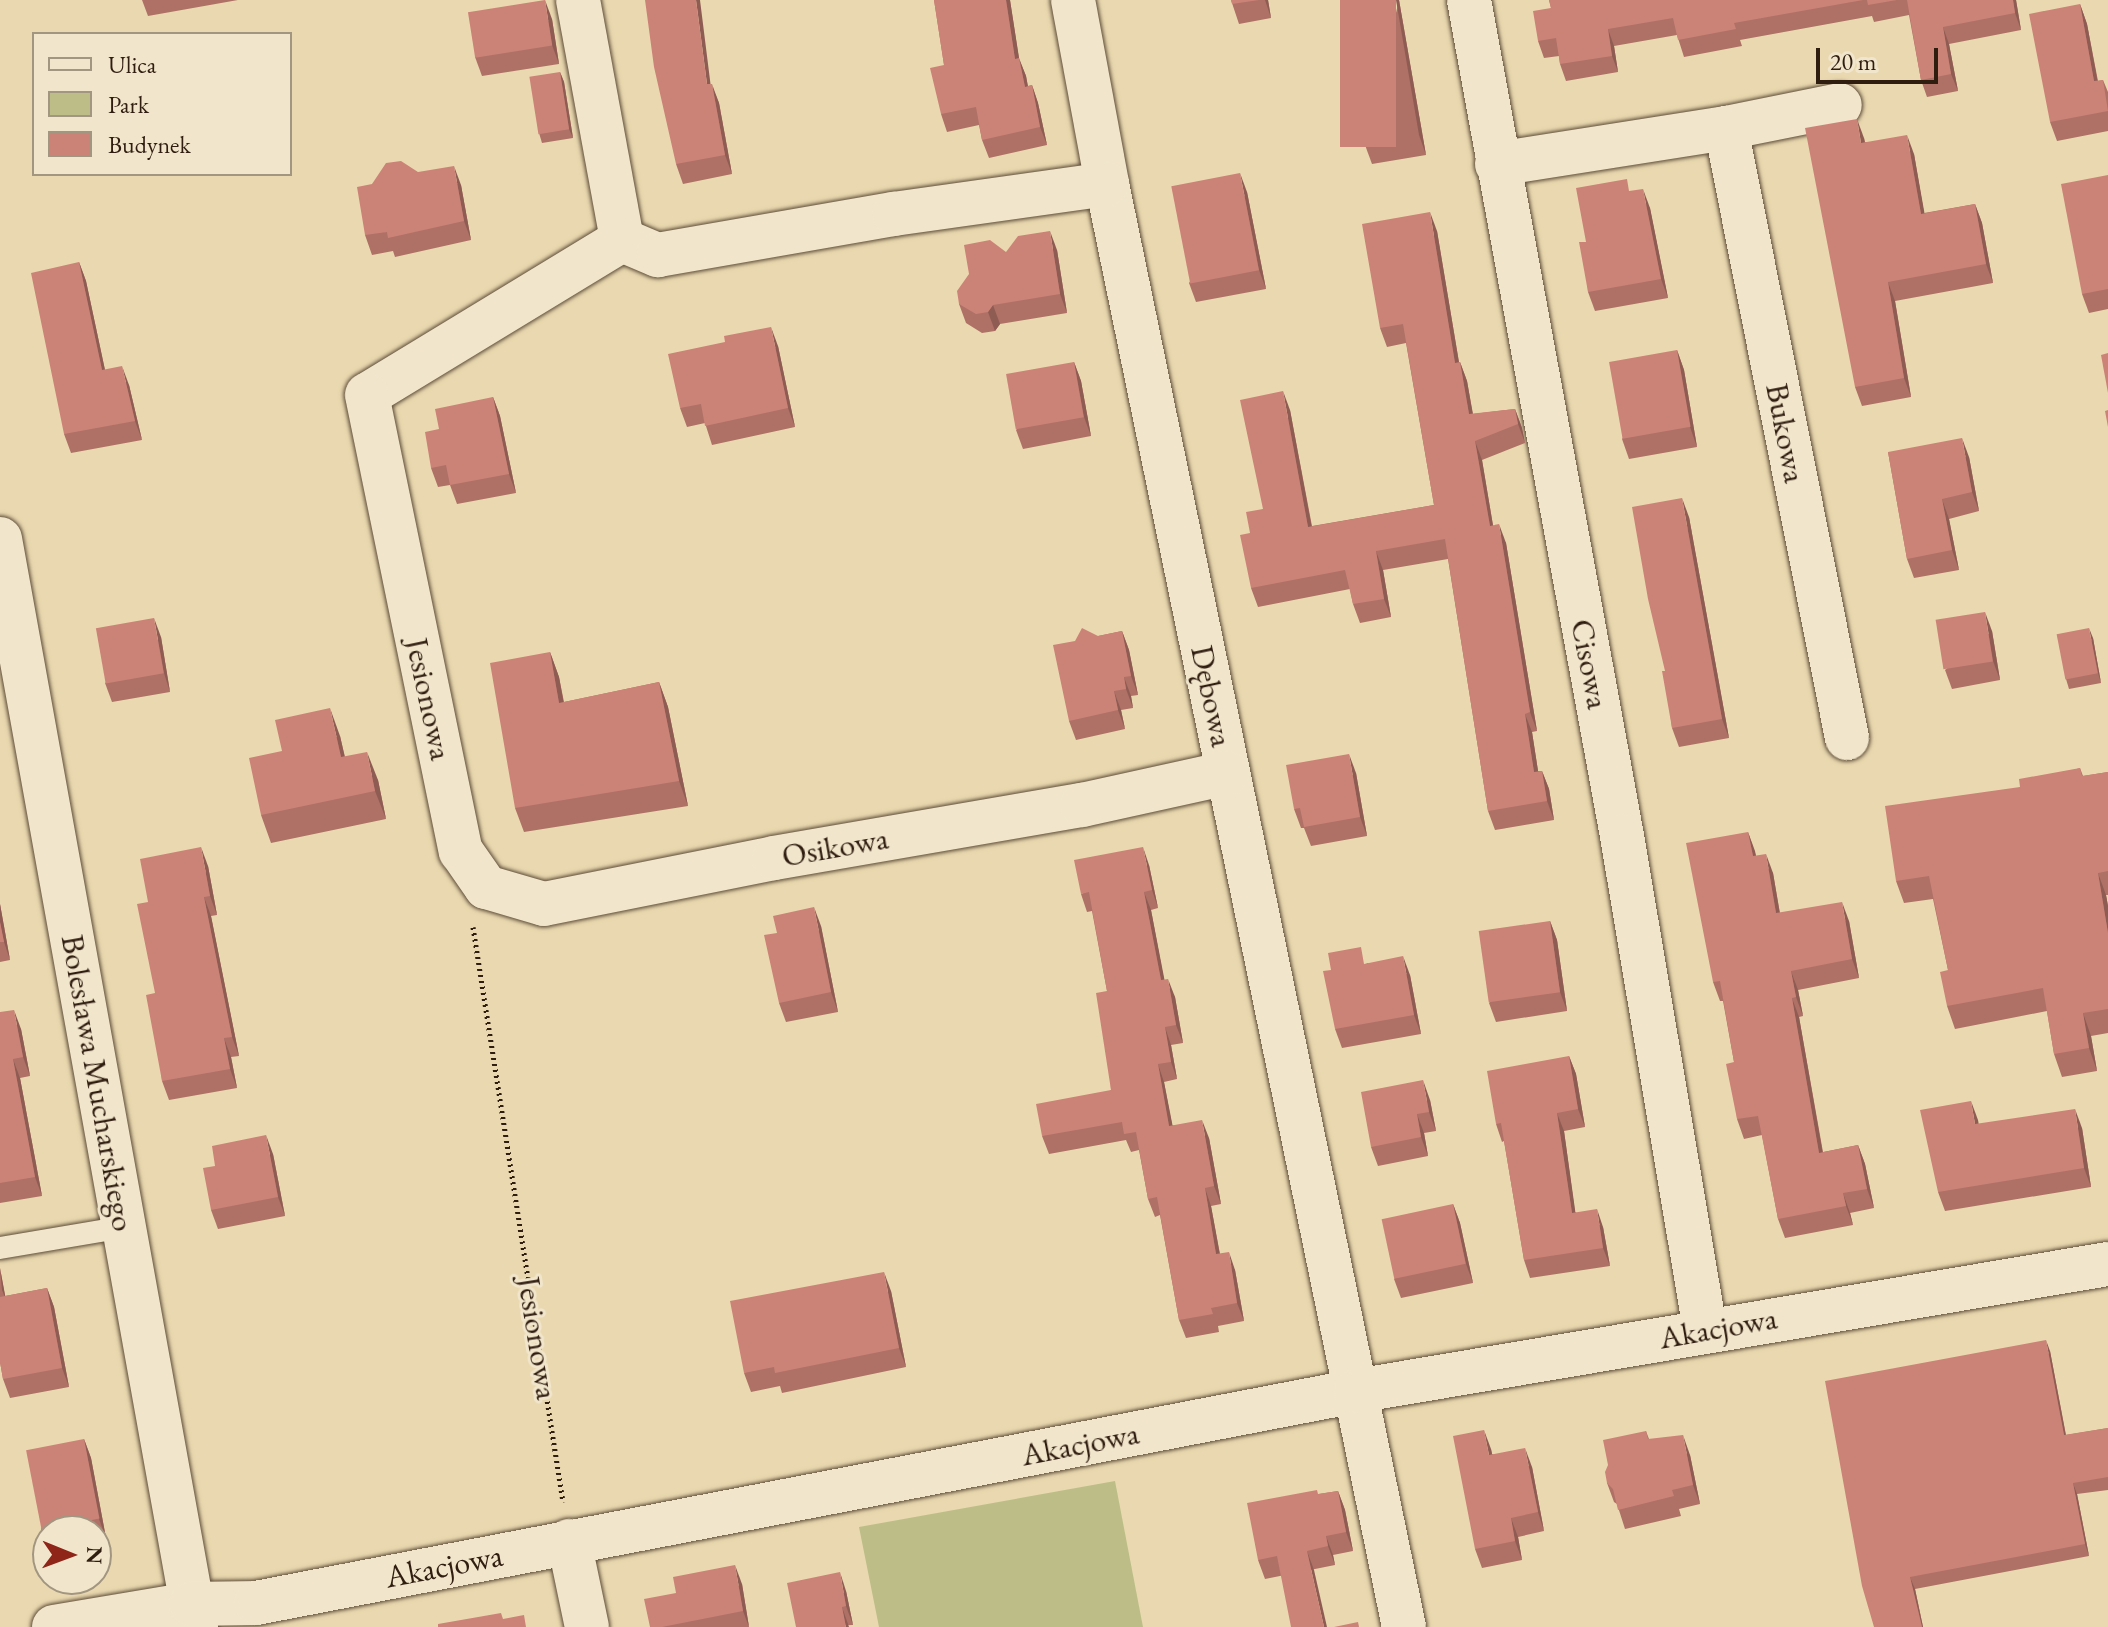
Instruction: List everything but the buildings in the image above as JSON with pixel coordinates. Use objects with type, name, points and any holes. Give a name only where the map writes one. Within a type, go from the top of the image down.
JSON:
[{"type":"street","points":[[578,0],[622,240],[658,255],[894,214],[1107,184]]},
{"type":"street","name":"Dębowa","points":[[1073,0],[1107,184],[1404,1627]]},
{"type":"street","name":"Cisowa","points":[[1469,0],[1622,836],[1705,1330]]},
{"type":"street","points":[[1497,164],[1726,128],[1840,105]]},
{"type":"street","name":"Bukowa","points":[[1726,128],[1847,738]]},
{"type":"street","name":"Jesionowa","points":[[461,851],[367,395],[622,240]]},
{"type":"street","name":"Bolesława Mucharskiego","points":[[0,539],[194,1615]]},
{"type":"street","name":"Osikowa","points":[[461,851],[486,887],[544,904],[774,858],[1082,805],[1228,773]]},
{"type":"street","name":"Akacjowa","points":[[54,1627],[194,1615],[1356,1391],[2108,1264]]},
{"type":"street","points":[[569,1541],[587,1627]]},
{"type":"lane","points":[[0,1248],[124,1227]]},
{"type":"path","name":"Jesionowa","points":[[471,914],[569,1541]]},
{"type":"green space","points":[[1115,1481],[1143,1627],[879,1627],[859,1527]]}]
